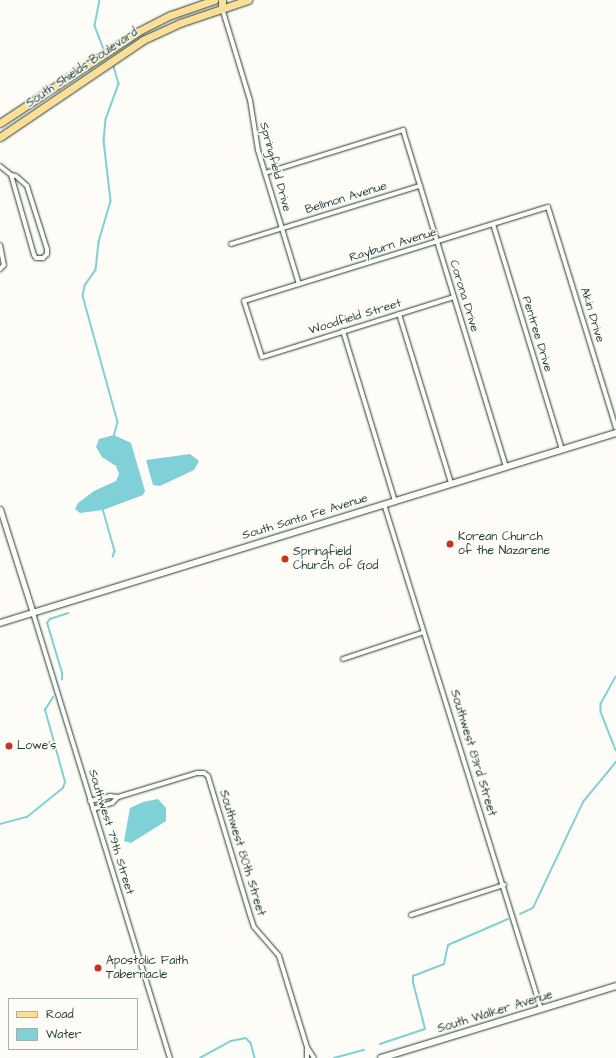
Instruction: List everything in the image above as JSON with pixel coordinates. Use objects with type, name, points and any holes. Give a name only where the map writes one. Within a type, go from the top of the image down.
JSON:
[{"type":"main road","name":"South Shields Boulevard","points":[[0,123],[139,31],[171,15],[214,0]]},
{"type":"main road","points":[[222,0],[222,8]]},
{"type":"main road","name":"South Shields Boulevard","points":[[0,137],[143,40],[180,23],[248,0]]},
{"type":"main road","points":[[62,81],[68,90]]},
{"type":"main road","name":"South Santa Fe Avenue","points":[[0,623],[616,433]]},
{"type":"main road","name":"South Walker Avenue","points":[[381,1058],[616,986]]},
{"type":"street","name":"Springfield Drive","points":[[222,8],[250,100],[254,132],[265,173],[299,284]]},
{"type":"street","name":"Corona Drive","points":[[265,173],[403,130],[506,467]]},
{"type":"street","points":[[0,166],[16,176],[27,186],[47,249],[47,254],[43,258],[36,258],[34,255],[11,174]]},
{"type":"street","name":"Bellmon Avenue","points":[[231,244],[420,186]]},
{"type":"street","name":"Rayburn Avenue","points":[[262,357],[244,301],[548,207]]},
{"type":"street","name":"Akin Drive","points":[[548,207],[616,428]]},
{"type":"street","name":"Pentree Drive","points":[[492,224],[562,449]]},
{"type":"street","points":[[0,245],[4,265],[0,269]]},
{"type":"street","name":"Woodfield Street","points":[[262,357],[454,297]]},
{"type":"street","points":[[399,314],[451,484]]},
{"type":"street","points":[[343,331],[396,501]]},
{"type":"street","name":"Southwest 83rd Street","points":[[384,504],[504,885],[541,1009]]},
{"type":"street","points":[[0,509],[33,613]]},
{"type":"street","name":"Southwest 79th Street","points":[[33,613],[170,1058]]},
{"type":"street","points":[[343,659],[424,632]]},
{"type":"street","name":"Southwest 80th Street","points":[[118,797],[204,773],[208,776],[254,927],[279,956],[307,1047],[314,1058]]},
{"type":"street","points":[[90,801],[110,796],[118,797]]},
{"type":"street","points":[[93,809],[112,803],[118,797]]},
{"type":"street","points":[[411,915],[504,885]]},
{"type":"street","name":"Southwest 80th Street","points":[[307,1047],[307,1058]]},
{"type":"water","points":[[114,435],[131,443],[145,491],[143,495],[103,510],[80,513],[75,509],[78,503],[94,491],[116,481],[119,474],[116,466],[102,457],[96,447],[99,439]]},
{"type":"water","points":[[190,454],[199,461],[194,470],[160,486],[153,485],[146,460]]},
{"type":"water","points":[[158,799],[166,808],[166,821],[131,843],[124,841],[130,808],[143,802]]},
{"type":"waterway","points":[[100,0],[95,26],[105,52]]},
{"type":"waterway","points":[[113,63],[119,84],[106,119],[104,141],[111,201],[99,242],[96,270],[85,286],[83,296],[118,422],[114,437]]},
{"type":"waterway","points":[[103,509],[115,551],[113,557]]},
{"type":"waterway","points":[[62,680],[62,673],[47,623],[50,619],[68,613]]},
{"type":"waterway","points":[[616,677],[601,704],[601,712],[616,750]]},
{"type":"waterway","points":[[0,824],[27,817],[63,788],[65,782],[45,710],[53,697]]},
{"type":"waterway","points":[[520,914],[533,908],[583,802],[616,762]]},
{"type":"waterway","points":[[380,1044],[425,1029],[413,983],[413,976],[444,964],[448,945],[508,919]]},
{"type":"waterway","points":[[200,1058],[231,1041],[246,1038],[251,1043],[255,1058]]},
{"type":"waterway","points":[[334,1058],[364,1050]]},
{"type":"place","name":"Korean Church of the Nazarene","points":[[450,544]]},
{"type":"place","name":"Springfield Church of God","points":[[285,559]]},
{"type":"place","name":"Lowe's","points":[[9,746]]},
{"type":"place","name":"Apostolic Faith Tabernacle","points":[[98,968]]}]
